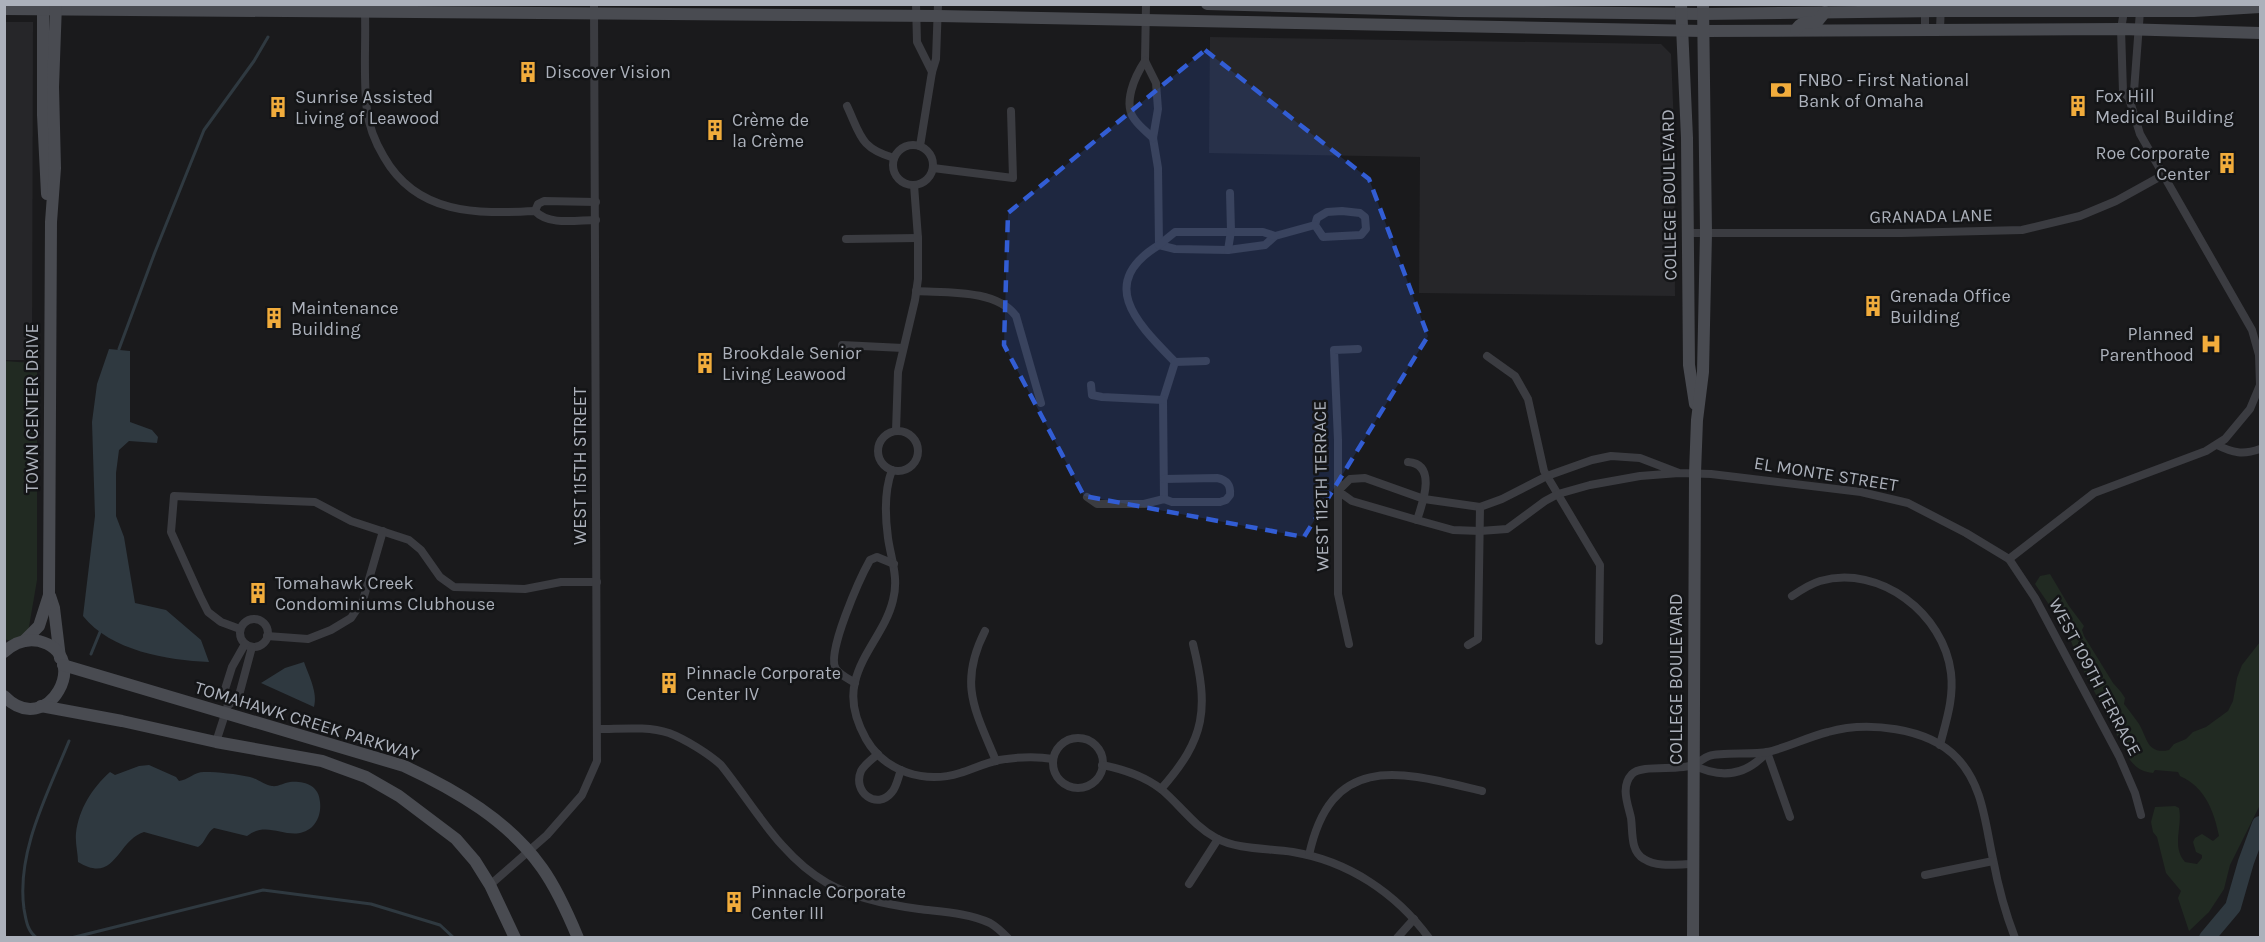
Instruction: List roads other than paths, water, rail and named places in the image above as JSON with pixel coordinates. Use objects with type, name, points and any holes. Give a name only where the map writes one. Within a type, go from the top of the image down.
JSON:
[{"type":"main road","points":[[365,13],[375,4]]},
{"type":"main road","points":[[1208,4],[1825,12],[1925,8],[2194,11],[2260,7]]},
{"type":"main road","points":[[4,9],[49,7],[365,13],[594,9],[938,10],[1146,19],[1460,27],[1703,31],[2139,29],[2260,33]]},
{"type":"main road","name":"TOWN CENTER DRIVE","points":[[24,641],[39,626],[49,595],[51,222],[54,168],[49,7]]},
{"type":"main road","name":"COLLEGE BOULEVARD","points":[[1681,9],[1687,138],[1689,365],[1697,420]]},
{"type":"main road","name":"COLLEGE BOULEVARD","points":[[1693,938],[1695,473],[1697,420],[1703,372],[1706,233],[1703,9]]},
{"type":"main road","points":[[1797,30],[1800,24],[1805,22],[1817,22],[1825,12]]},
{"type":"main road","points":[[1826,30],[1835,19],[1843,19],[1852,12]]},
{"type":"main road","name":"TOWN CENTER DRIVE","points":[[42,706],[52,700],[60,690],[64,678],[54,608],[49,595]]},
{"type":"main road","points":[[7,648],[24,641]]},
{"type":"main road","name":"TOMAHAWK CREEK PARKWAY","points":[[24,641],[42,642],[53,649],[62,662],[227,709],[404,766],[440,783],[501,824],[529,852],[543,868],[558,894],[578,938]]},
{"type":"main road","name":"TOMAHAWK CREEK PARKWAY","points":[[4,696],[19,706],[31,708],[42,706],[322,761],[366,777],[408,802],[456,839],[475,861],[490,885],[515,938]]},
{"type":"street","points":[[1146,4],[1146,61],[1156,83],[1158,110],[1153,138],[1158,168],[1159,245]]},
{"type":"street","points":[[1460,8],[1460,27]]},
{"type":"street","points":[[1484,8],[1485,27]]},
{"type":"street","points":[[1925,8],[1925,29]]},
{"type":"street","points":[[1940,29],[1941,8]]},
{"type":"street","name":"WEST 115TH STREET","points":[[490,885],[547,835],[582,795],[597,760],[594,9]]},
{"type":"street","points":[[916,10],[917,42],[932,72]]},
{"type":"street","points":[[920,146],[936,59],[938,10]]},
{"type":"street","points":[[2009,559],[2094,493],[2217,445],[2239,425],[2250,409],[2260,386],[2259,355],[2252,330],[2140,134],[2129,98],[2122,92],[2121,29],[2124,11]]},
{"type":"street","points":[[2129,98],[2134,91],[2140,11]]},
{"type":"street","points":[[365,13],[366,109],[371,134],[398,177],[414,191],[440,205],[457,209],[485,212],[535,211],[541,217],[551,220],[596,220]]},
{"type":"street","points":[[1146,61],[1131,87],[1131,112],[1153,138]]},
{"type":"street","points":[[847,106],[867,146],[875,152],[894,158]]},
{"type":"street","points":[[933,168],[1013,178],[1011,111]]},
{"type":"street","points":[[906,146],[920,146],[930,154],[933,168],[927,180],[914,185],[904,183],[897,177],[893,167],[894,158],[899,150],[906,146]]},
{"type":"street","name":"GRANADA LANE","points":[[1688,233],[1931,233],[2022,230],[2080,216],[2116,201],[2163,175]]},
{"type":"street","points":[[896,431],[897,387],[916,291],[918,238],[914,185]]},
{"type":"street","points":[[1228,250],[1231,231],[1230,193]]},
{"type":"street","points":[[535,211],[538,204],[544,201],[596,201]]},
{"type":"street","points":[[1327,212],[1360,213],[1365,217],[1366,230],[1361,235],[1323,237],[1315,225],[1317,218],[1327,212]]},
{"type":"street","points":[[1159,245],[1175,249],[1228,250],[1265,245],[1275,236],[1315,225]]},
{"type":"street","points":[[1206,361],[1175,362],[1137,322],[1128,301],[1127,287],[1134,265],[1144,254],[1175,232],[1263,232],[1275,236]]},
{"type":"street","points":[[846,239],[918,238]]},
{"type":"street","points":[[916,291],[986,297],[1001,302],[1011,309],[1016,316],[1041,403]]},
{"type":"street","points":[[842,345],[903,348]]},
{"type":"street","name":"WEST 112TH TERRACE","points":[[1349,644],[1338,594],[1338,440],[1334,350],[1358,349]]},
{"type":"street","points":[[1487,356],[1515,376],[1528,399],[1546,476],[1600,565],[1599,641]]},
{"type":"street","points":[[1164,499],[1162,400],[1175,362]]},
{"type":"street","points":[[1091,385],[1092,395],[1102,398],[1162,400]]},
{"type":"street","points":[[903,431],[914,438],[918,451],[917,458],[909,468],[902,471],[892,470],[880,460],[878,447],[884,436],[903,431]]},
{"type":"street","points":[[2217,445],[2233,453],[2251,452],[2260,448]]},
{"type":"street","name":"EL MONTE STREET","points":[[1679,473],[1640,458],[1611,456],[1546,476],[1502,499],[1480,507],[1424,499],[1365,478],[1350,479],[1338,491],[1352,501],[1417,520],[1453,530],[1479,531],[1507,529],[1558,494],[1608,480],[1695,473],[1861,492],[1901,501],[1927,511],[2009,559]]},
{"type":"street","points":[[1408,462],[1417,463],[1424,470],[1424,499],[1417,520]]},
{"type":"street","points":[[892,470],[887,483],[888,537],[896,578],[892,606],[865,654],[855,683],[853,704],[856,718],[867,740],[889,764],[921,777],[959,774],[996,761],[1041,757],[1053,759]]},
{"type":"street","points":[[1087,497],[1097,504],[1144,504],[1164,499],[1172,502],[1220,502],[1226,500],[1230,495],[1230,489],[1225,480],[1217,477],[1164,479]]},
{"type":"street","points":[[240,629],[221,622],[208,612],[200,596],[171,532],[174,496],[315,502],[351,521],[410,540],[421,550],[440,577],[454,587],[525,589],[561,582],[597,582]]},
{"type":"street","points":[[1468,645],[1478,639],[1480,507]]},
{"type":"street","points":[[267,636],[282,639],[308,639],[331,630],[351,618],[363,600],[383,531]]},
{"type":"street","points":[[855,683],[836,669],[833,661],[845,620],[870,560],[877,557],[894,564]]},
{"type":"street","name":"WEST 109TH TERRACE","points":[[2009,559],[2035,598],[2119,756],[2141,815]]},
{"type":"street","points":[[1792,596],[1820,581],[1853,578],[1888,588],[1921,611],[1942,642],[1951,672],[1951,707],[1940,746]]},
{"type":"street","points":[[216,742],[227,709],[224,693],[232,667],[248,646],[261,645],[267,636],[268,631],[263,623],[255,619],[246,621],[240,629],[240,637],[248,646]]},
{"type":"street","points":[[985,631],[973,658],[970,678],[975,709],[996,761]]},
{"type":"street","points":[[1161,789],[1184,762],[1196,740],[1203,692],[1193,644]]},
{"type":"street","points":[[227,709],[238,699],[248,646]]},
{"type":"street","points":[[1693,864],[1656,864],[1643,859],[1637,852],[1632,842],[1626,798],[1626,785],[1632,773],[1643,769],[1676,769],[1693,765],[1710,756],[1767,752],[1830,731],[1866,727],[1889,728],[1911,733],[1940,746],[1958,759],[1972,777],[1978,790],[2001,896],[2015,938]]},
{"type":"street","points":[[598,729],[633,728],[669,733],[711,756],[721,765],[797,863],[828,884],[876,901],[918,909],[953,912],[992,924],[1008,938]]},
{"type":"street","points":[[1074,738],[1082,738],[1095,745],[1100,751],[1102,765],[1099,776],[1093,782],[1078,788],[1069,786],[1057,776],[1053,759],[1060,745],[1074,738]]},
{"type":"street","points":[[1693,765],[1710,774],[1745,770],[1756,764],[1767,752]]},
{"type":"street","points":[[1767,752],[1790,817]]},
{"type":"street","points":[[878,754],[862,769],[859,778],[860,789],[865,796],[872,800],[879,800],[890,795],[901,770]]},
{"type":"street","points":[[1102,765],[1139,775],[1161,789],[1204,830],[1218,839],[1242,846],[1309,855],[1342,866],[1370,881],[1396,901],[1429,938]]},
{"type":"street","points":[[1309,855],[1323,814],[1332,801],[1357,782],[1378,775],[1396,774],[1423,777],[1482,791]]},
{"type":"street","points":[[1189,884],[1218,839]]},
{"type":"street","points":[[1925,875],[1993,861]]},
{"type":"street","points":[[1397,938],[1414,919]]},
{"type":"waterway","points":[[119,349],[204,130],[254,61],[268,37]]},
{"type":"waterway","points":[[91,654],[100,632]]},
{"type":"waterway","points":[[37,938],[29,929],[26,921],[23,888],[25,866],[29,845],[43,802],[69,741]]},
{"type":"waterway","points":[[2207,938],[2233,907],[2260,824]]},
{"type":"waterway","points":[[71,938],[263,890],[371,904],[440,925],[454,938]]},
{"type":"place","name":"Discover Vision","points":[[528,72]]},
{"type":"place","name":"FNBO - First National Bank of Omaha","points":[[1781,90]]},
{"type":"place","name":"Fox Hill Medical Building","points":[[2078,106]]},
{"type":"place","name":"Sunrise Assisted Living of Leawood","points":[[278,107]]},
{"type":"place","name":"Crème de la Crème","points":[[715,130]]},
{"type":"place","name":"Roe Corporate Center","points":[[2227,163]]},
{"type":"place","name":"Grenada Office Building","points":[[1873,306]]},
{"type":"place","name":"Maintenance Building","points":[[274,318]]},
{"type":"place","name":"Planned Parenthood","points":[[2211,344]]},
{"type":"place","name":"Brookdale Senior Living Leawood","points":[[705,363]]},
{"type":"place","name":"Tomahawk Creek Condominiums Clubhouse","points":[[258,593]]},
{"type":"place","name":"Pinnacle Corporate Center IV","points":[[669,683]]},
{"type":"place","name":"Pinnacle Corporate Center III","points":[[734,902]]}]
